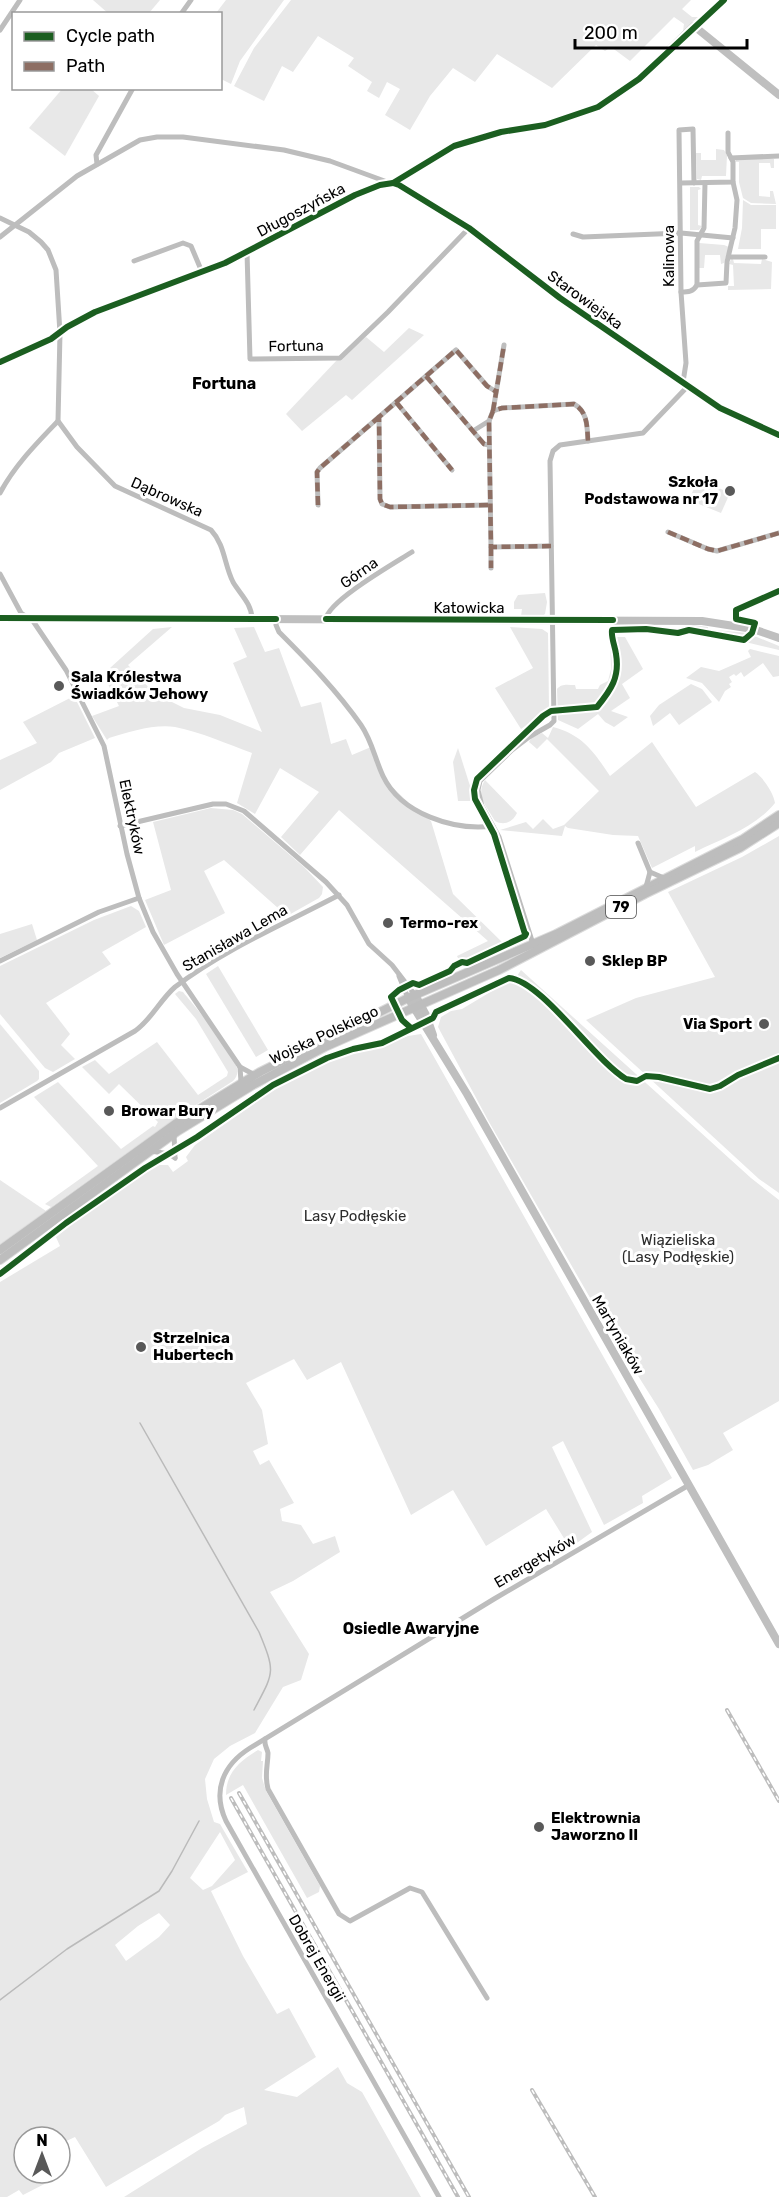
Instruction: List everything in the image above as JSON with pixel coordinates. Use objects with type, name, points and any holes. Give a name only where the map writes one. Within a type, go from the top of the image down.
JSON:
[{"type":"main road","name":"Wojska Polskiego","points":[[0,1250],[175,1124],[241,1082],[412,997],[556,934],[743,839],[779,815]]},
{"type":"main road","name":"Wojska Polskiego","points":[[0,1260],[174,1134],[285,1067],[499,970],[731,852],[779,823]]},
{"type":"street","points":[[0,30],[20,0]]},
{"type":"street","name":"Długoszyńska","points":[[0,362],[51,339],[95,312],[202,272],[248,252],[355,195],[380,185],[393,183],[454,146],[492,134],[545,124],[598,107],[639,79],[724,0]]},
{"type":"street","points":[[694,26],[779,95]]},
{"type":"street","points":[[97,165],[96,155],[132,90]]},
{"type":"street","name":"Kalinowa","points":[[686,384],[681,292],[679,130],[693,129],[694,183]]},
{"type":"street","points":[[697,285],[726,283],[737,200],[733,183],[733,162],[728,152],[728,133]]},
{"type":"street","name":"Starowiejska","points":[[0,237],[77,176],[140,140],[157,137],[183,137],[284,150],[330,161],[399,185],[469,228],[560,298],[720,408],[779,435]]},
{"type":"street","points":[[731,158],[779,156]]},
{"type":"street","points":[[681,183],[733,183]]},
{"type":"street","points":[[681,292],[695,290],[697,285],[697,241],[704,228],[705,183]]},
{"type":"street","points":[[0,218],[16,225],[41,242],[52,258],[58,282],[60,333],[58,421],[25,456],[0,493]]},
{"type":"street","name":"Fortuna","points":[[248,252],[250,359],[340,358],[469,228]]},
{"type":"street","points":[[573,234],[583,237],[681,232],[733,238]]},
{"type":"street","points":[[134,261],[188,243],[202,272]]},
{"type":"street","points":[[729,257],[765,257]]},
{"type":"street","points":[[491,568],[489,421],[493,411],[504,345]]},
{"type":"street","points":[[318,505],[317,472],[320,468],[456,350],[487,386],[495,391]]},
{"type":"street","points":[[426,376],[484,444],[489,445]]},
{"type":"street","points":[[533,944],[494,826],[478,797],[480,781],[512,750],[553,722],[550,461],[553,451],[560,445],[643,432],[686,384]]},
{"type":"street","points":[[396,402],[452,470]]},
{"type":"street","points":[[493,411],[502,408],[574,404],[579,407],[586,418],[588,441]]},
{"type":"street","points":[[379,417],[380,499],[382,504],[390,507],[489,505]]},
{"type":"street","name":"Dąbrowska","points":[[58,421],[77,447],[115,486],[211,530],[221,543],[231,578],[249,605],[252,619]]},
{"type":"street","points":[[473,431],[489,421]]},
{"type":"street","points":[[668,532],[717,551],[779,532]]},
{"type":"street","points":[[490,547],[551,546]]},
{"type":"street","name":"Górna","points":[[326,619],[329,610],[342,599],[412,552]]},
{"type":"street","name":"Elektryków","points":[[0,574],[21,613],[33,621],[66,670],[104,746],[120,826],[139,898],[161,948],[240,1067],[255,1075]]},
{"type":"street","name":"Katowicka","points":[[0,618],[713,622],[753,629],[779,638]]},
{"type":"street","points":[[276,619],[279,632],[318,670],[362,726],[376,754],[382,775],[403,801],[435,818],[470,827],[494,826]]},
{"type":"street","points":[[120,826],[213,804],[232,805],[250,815],[339,895],[352,912],[369,944],[392,965],[412,997]]},
{"type":"street","points":[[638,843],[650,872],[646,887]]},
{"type":"street","points":[[650,872],[664,878]]},
{"type":"street","name":"Stanisława Lema","points":[[0,1108],[135,1031],[148,1020],[168,994],[234,949],[339,895]]},
{"type":"street","points":[[0,961],[99,912],[139,898]]},
{"type":"street","name":"Martyniaków","points":[[412,997],[779,1644]]},
{"type":"street","points":[[400,1014],[424,1020],[432,999]]},
{"type":"street","points":[[240,1067],[241,1082]]},
{"type":"street","points":[[150,1151],[169,1154],[175,1158],[174,1134]]},
{"type":"street","name":"Energetyków","points":[[394,1660],[689,1485]]},
{"type":"street","name":"Dobrej Energii","points":[[394,1660],[237,1756],[225,1772],[219,1793],[222,1812],[439,2197]]},
{"type":"street","points":[[265,1739],[264,1745],[268,1752],[265,1769],[268,1789],[339,1914],[350,1921],[410,1888],[418,1889],[487,1998]]},
{"type":"green space","points":[[93,0],[160,0],[150,12],[107,12]]},
{"type":"green space","points":[[226,0],[284,0],[240,61],[231,84],[222,80],[222,12],[217,12]]},
{"type":"green space","points":[[291,0],[691,0],[682,9],[692,17],[698,17],[683,31],[684,24],[674,17],[630,61],[611,47],[605,51],[596,45],[552,88],[497,54],[475,82],[453,68],[430,96],[410,130],[385,115],[400,89],[387,82],[379,98],[367,91],[372,82],[348,66],[354,58],[318,36],[293,72],[282,66],[264,101],[234,86],[254,48]]},
{"type":"green space","points":[[61,90],[92,90],[99,96],[65,156],[29,128]]},
{"type":"green space","points":[[716,149],[724,150],[727,155],[726,176],[702,176],[701,180],[697,179],[696,153],[701,153],[701,160],[716,160]]},
{"type":"green space","points":[[737,159],[774,159],[774,168],[771,168],[770,163],[759,163],[759,196],[770,197],[770,191],[773,191],[776,204],[751,203],[743,198],[739,182],[739,162],[735,162]]},
{"type":"green space","points":[[690,187],[701,189],[698,190],[698,225],[702,226],[699,230],[690,230]]},
{"type":"green space","points":[[743,200],[751,205],[776,205],[776,229],[761,229],[761,249],[738,249],[742,228]]},
{"type":"green space","points":[[699,243],[729,247],[724,263],[721,264],[720,255],[705,255],[704,268],[698,268]]},
{"type":"green space","points":[[731,259],[734,263],[761,264],[762,259],[772,262],[771,289],[728,290],[728,286],[734,286],[733,265],[729,264]]},
{"type":"green space","points":[[409,328],[424,335],[352,400],[346,395],[302,431],[286,414],[337,360],[366,337],[384,352]]},
{"type":"green space","points":[[698,479],[730,493],[721,513],[689,500]]},
{"type":"green space","points":[[545,593],[547,602],[545,614],[542,616],[521,616],[522,609],[514,609],[514,602],[518,595]]},
{"type":"green space","points":[[692,625],[708,627],[708,630],[715,632],[716,630],[747,633],[779,646],[779,650],[687,628]]},
{"type":"green space","points":[[172,627],[128,665],[154,693],[184,708],[220,715],[262,732],[233,663],[247,657],[234,628],[254,627],[265,652],[279,648],[301,707],[321,702],[331,744],[346,739],[352,755],[371,747],[380,775],[419,813],[431,821],[453,894],[504,944],[466,961],[459,960],[457,956],[488,941],[339,810],[300,855],[281,837],[319,792],[280,768],[255,814],[237,803],[252,753],[175,727],[142,729],[107,740],[92,716],[119,706],[105,678],[110,668],[153,629]]},
{"type":"green space","points":[[510,627],[542,629],[548,633],[549,709],[521,729],[495,688],[533,668]]},
{"type":"green space","points":[[610,637],[625,637],[643,669],[622,684],[630,698],[611,711],[628,717],[614,727],[598,714],[578,729],[558,720],[557,689],[559,687],[575,685],[576,689],[598,689],[600,685],[608,681],[611,669]]},
{"type":"green space","points":[[750,649],[779,656],[779,676],[773,677],[763,663],[744,677],[741,672],[736,676],[734,674],[729,677],[732,682],[729,684],[731,687],[725,691],[719,702],[702,683],[686,678],[701,667],[719,671],[751,657],[748,651]]},
{"type":"green space","points":[[691,684],[702,689],[712,702],[679,725],[670,713],[653,726],[650,716],[659,705]]},
{"type":"green space","points":[[74,696],[95,738],[59,753],[51,762],[0,790],[0,760],[37,743],[23,722]]},
{"type":"green space","points":[[553,727],[572,735],[587,746],[610,776],[652,742],[696,807],[755,772],[768,786],[775,803],[758,819],[738,832],[695,852],[695,846],[652,868],[638,836],[613,835],[565,826],[562,836],[500,830],[526,822],[533,829],[543,819],[553,829],[564,825],[599,791],[547,739],[537,749],[529,742],[531,738],[542,733],[548,738]]},
{"type":"green space","points":[[458,748],[471,789],[470,801],[458,801],[453,762]]},
{"type":"green space","points":[[485,780],[517,813],[511,821],[502,823],[495,821],[483,801],[481,791]]},
{"type":"green space","points":[[211,808],[233,810],[242,814],[304,867],[323,887],[322,894],[287,916],[224,860],[204,871],[225,913],[164,945],[145,900],[171,890],[153,822]]},
{"type":"green space","points":[[779,836],[779,1193],[759,1179],[586,1020],[636,998],[715,977],[668,892],[742,857]]},
{"type":"green space","points":[[131,906],[139,911],[146,927],[102,952],[111,964],[46,1003],[70,1034],[61,1045],[75,1059],[53,1072],[45,1068],[0,1014],[0,966],[94,920]]},
{"type":"green space","points":[[32,924],[37,940],[0,958],[0,934]]},
{"type":"green space","points":[[218,966],[268,1050],[256,1057],[206,974]]},
{"type":"green space","name":"Wiązieliska (Lasy Podłęskie)","points":[[521,970],[751,1178],[779,1200],[779,1401],[723,1433],[733,1450],[708,1465],[693,1470],[659,1409],[604,1322],[489,1122],[438,1027],[441,1017],[451,1011],[462,1009],[517,976]]},
{"type":"green space","points":[[179,991],[183,992],[213,1029],[234,1060],[237,1068],[235,1078],[51,1207],[45,1204],[98,1166],[34,1097],[58,1082],[121,1149],[153,1126],[155,1127],[158,1122],[119,1084],[109,1094],[82,1067],[95,1060],[109,1074],[157,1042],[198,1095],[227,1076],[228,1072],[196,1019],[175,994]]},
{"type":"green space","points":[[0,1024],[39,1071],[39,1079],[0,1103]]},
{"type":"green space","name":"Lasy Podłęskie","points":[[421,1034],[672,1478],[642,1496],[643,1503],[604,1525],[563,1441],[552,1447],[592,1532],[570,1548],[546,1509],[486,1546],[453,1490],[411,1515],[341,1362],[307,1380],[294,1359],[246,1383],[262,1410],[268,1444],[253,1451],[260,1465],[269,1460],[294,1503],[280,1509],[282,1521],[301,1525],[313,1544],[335,1536],[340,1552],[293,1581],[270,1592],[309,1654],[301,1680],[283,1687],[255,1733],[230,1746],[214,1759],[205,1779],[207,1799],[214,1822],[220,1824],[248,1872],[211,1891],[243,1956],[277,2014],[289,2008],[316,2057],[264,2090],[297,2097],[338,2067],[347,2083],[362,2092],[421,2197],[124,2197],[202,2148],[247,2124],[244,2107],[225,2115],[219,2121],[106,2187],[75,2137],[72,2138],[72,2125],[12,2125],[12,2185],[43,2185],[23,2195],[19,2190],[7,2197],[0,2197],[0,1282],[60,1246],[55,1235],[157,1165],[168,1165],[173,1172],[188,1161],[186,1157],[195,1145],[266,1094],[339,1057],[374,1049],[408,1036]],"holes":[[[220,1832],[235,1860],[212,1886],[203,1890],[190,1878]],[[159,1913],[170,1925],[159,1937],[126,1961],[115,1945],[138,1926]]]},
{"type":"green space","points":[[0,1180],[46,1211],[0,1244]]},
{"type":"green space","points":[[258,1750],[262,1752],[262,1778],[266,1791],[320,1886],[319,1892],[307,1898],[243,1785],[226,1795],[228,1780],[235,1768]]},
{"type":"waterway","points":[[140,1423],[259,1632],[268,1656],[270,1672],[266,1688],[254,1710]]},
{"type":"waterway","points":[[0,2000],[67,1949],[159,1891],[199,1821]]},
{"type":"railway","points":[[727,1710],[779,1801]]},
{"type":"railway","points":[[239,1793],[469,2197]]},
{"type":"railway","points":[[231,1798],[458,2197]]},
{"type":"railway","points":[[532,2090],[595,2197]]},
{"type":"marked path","points":[[493,411],[504,345]]},
{"type":"marked path","points":[[488,505],[390,507],[382,504],[380,499],[379,417],[456,350],[487,386],[495,391]]},
{"type":"marked path","points":[[426,376],[484,444],[489,445]]},
{"type":"marked path","points":[[396,402],[452,470]]},
{"type":"marked path","points":[[551,546],[491,547],[489,421],[493,411],[502,408],[574,404],[579,407],[584,416],[588,441]]},
{"type":"marked path","points":[[318,505],[317,472],[379,417]]},
{"type":"marked path","points":[[668,532],[717,551],[779,533]]},
{"type":"marked path","points":[[491,547],[491,568]]},
{"type":"cycle path","points":[[0,362],[51,339],[67,327],[95,312],[225,263],[355,195],[380,185],[393,183],[454,146],[501,132],[545,125],[598,107],[639,79],[724,0]]},
{"type":"cycle path","points":[[393,183],[469,228],[560,298],[720,408],[779,435]]},
{"type":"cycle path","points":[[525,934],[494,834],[475,799],[474,790],[477,779],[551,711],[597,707],[610,689],[617,670],[612,630],[646,629],[678,633],[689,630],[744,640],[752,633],[755,623],[736,619],[736,610],[779,591]]},
{"type":"cycle path","points":[[0,618],[276,619]]},
{"type":"cycle path","points":[[326,619],[613,620]]},
{"type":"cycle path","points":[[411,1028],[402,1020],[391,997],[399,990],[413,983],[419,985],[450,971],[462,962],[467,963],[526,934]]},
{"type":"cycle path","points":[[0,1274],[66,1223],[145,1168],[197,1137],[273,1085],[327,1058],[353,1049],[382,1043],[433,1018],[436,1012],[509,978],[522,982],[537,992],[599,1056],[626,1079],[637,1081],[646,1076],[659,1077],[710,1089],[779,1058]]},
{"type":"place","name":"Szkoła Podstawowa nr 17","points":[[730,491]]},
{"type":"place","name":"Sala Królestwa Świadków Jehowy","points":[[59,686]]},
{"type":"place","name":"Termo-rex","points":[[388,923]]},
{"type":"place","name":"Sklep BP","points":[[590,961]]},
{"type":"place","name":"Via Sport","points":[[764,1024]]},
{"type":"place","name":"Browar Bury","points":[[109,1111]]},
{"type":"place","name":"Strzelnica Hubertech","points":[[141,1347]]},
{"type":"place","name":"Elektrownia Jaworzno II","points":[[539,1827]]},
{"type":"district","name":"Fortuna","points":[[224,383]]},
{"type":"district","name":"Osiedle Awaryjne","points":[[411,1628]]}]
